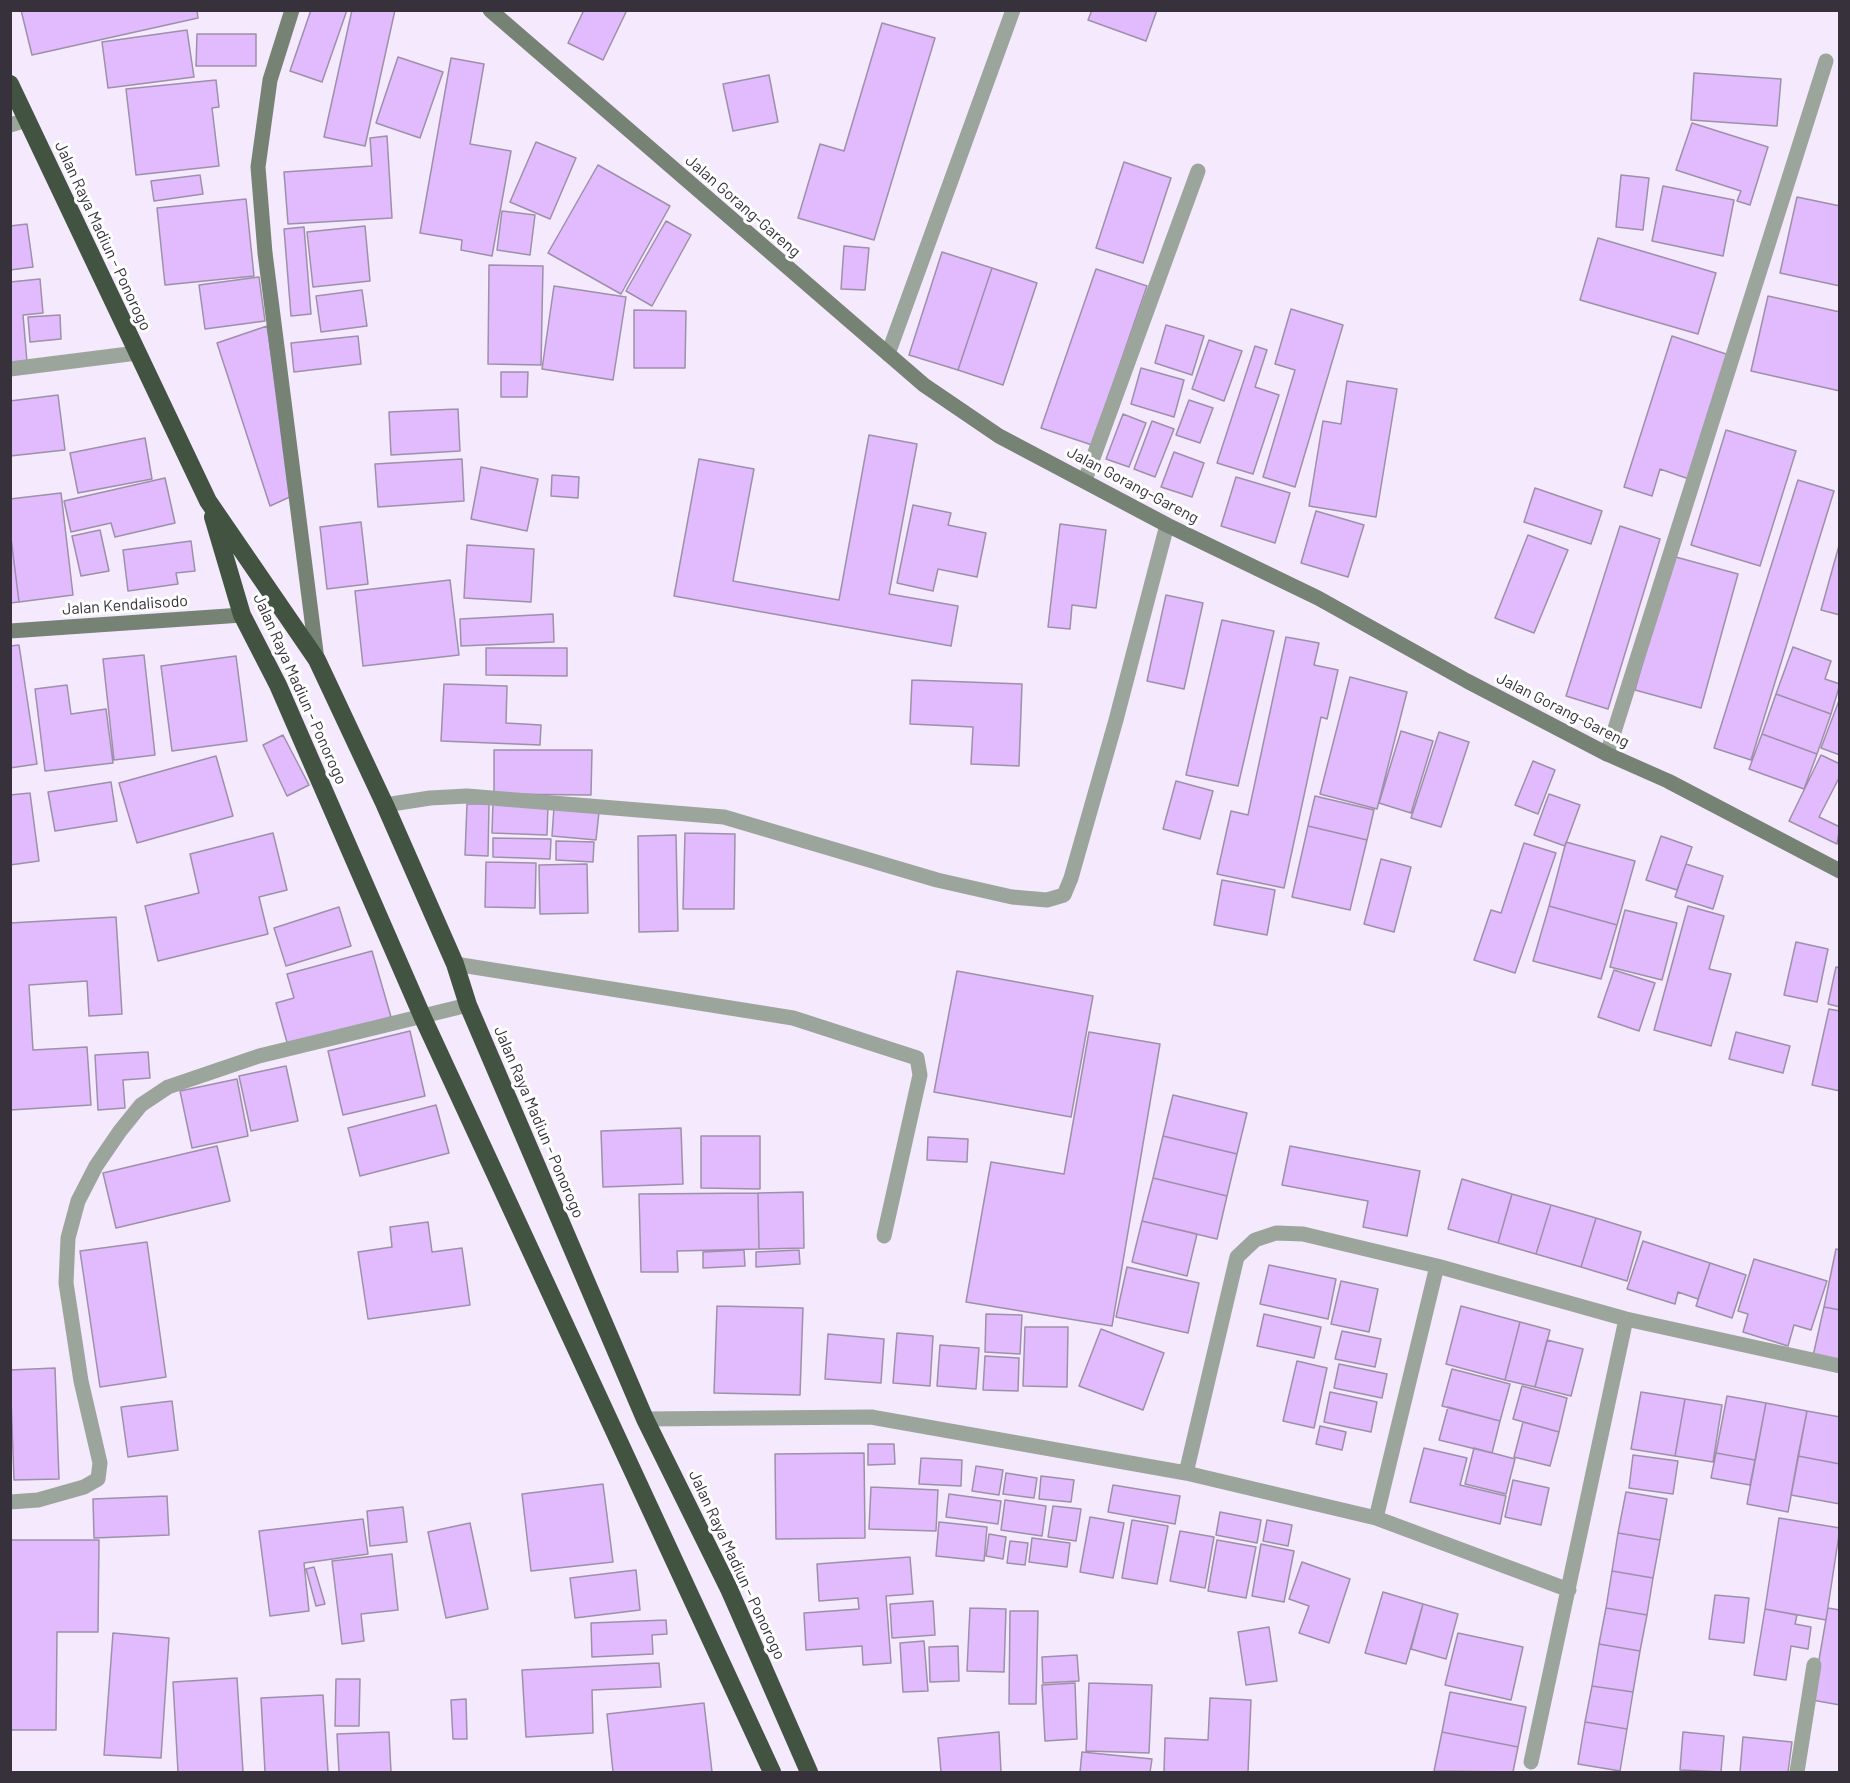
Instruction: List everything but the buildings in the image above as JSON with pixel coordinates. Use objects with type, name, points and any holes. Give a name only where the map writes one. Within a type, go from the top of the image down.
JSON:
[{"type":"highway","name":"Jalan Raya Madiun - Ponorogo","points":[[10,84],[19,122],[137,353],[208,501],[317,660],[385,805],[455,964],[468,1005],[645,1419],[729,1589],[809,1773]]},
{"type":"highway","name":"Jalan Raya Madiun - Ponorogo","points":[[208,501],[242,615],[278,686],[423,1018],[772,1773]]},
{"type":"main road","points":[[292,10],[270,80],[258,167],[267,265],[317,660]]},
{"type":"main road","name":"Jalan Gorang-Gareng","points":[[490,10],[924,385],[999,436],[1167,525],[1308,592],[1467,681],[1606,754],[1668,781],[1839,871]]},
{"type":"main road","name":"Jalan Kendalisodo","points":[[10,632],[242,615]]},
{"type":"street","points":[[888,354],[1013,10]]},
{"type":"street","points":[[1606,754],[1826,61]]},
{"type":"street","points":[[1085,480],[1198,171]]},
{"type":"street","points":[[10,369],[137,353]]},
{"type":"street","points":[[385,805],[430,798],[467,796],[724,817],[937,880],[1012,897],[1047,900],[1064,895],[1071,878],[1116,720],[1167,525]]},
{"type":"street","points":[[455,964],[793,1018],[917,1058],[920,1075],[884,1236]]},
{"type":"street","points":[[10,1502],[38,1500],[84,1487],[98,1479],[100,1463],[81,1381],[66,1283],[68,1238],[78,1201],[96,1166],[141,1105],[168,1088],[259,1056],[423,1018],[468,1005]]},
{"type":"street","points":[[1186,1473],[1237,1257],[1255,1240],[1276,1233],[1303,1234],[1437,1266],[1626,1319],[1839,1366]]},
{"type":"street","points":[[1376,1518],[1437,1266]]},
{"type":"street","points":[[1531,1762],[1626,1319]]},
{"type":"street","points":[[645,1419],[871,1416],[1186,1473],[1376,1518],[1569,1590]]},
{"type":"street","points":[[1797,1773],[1814,1665]]}]
